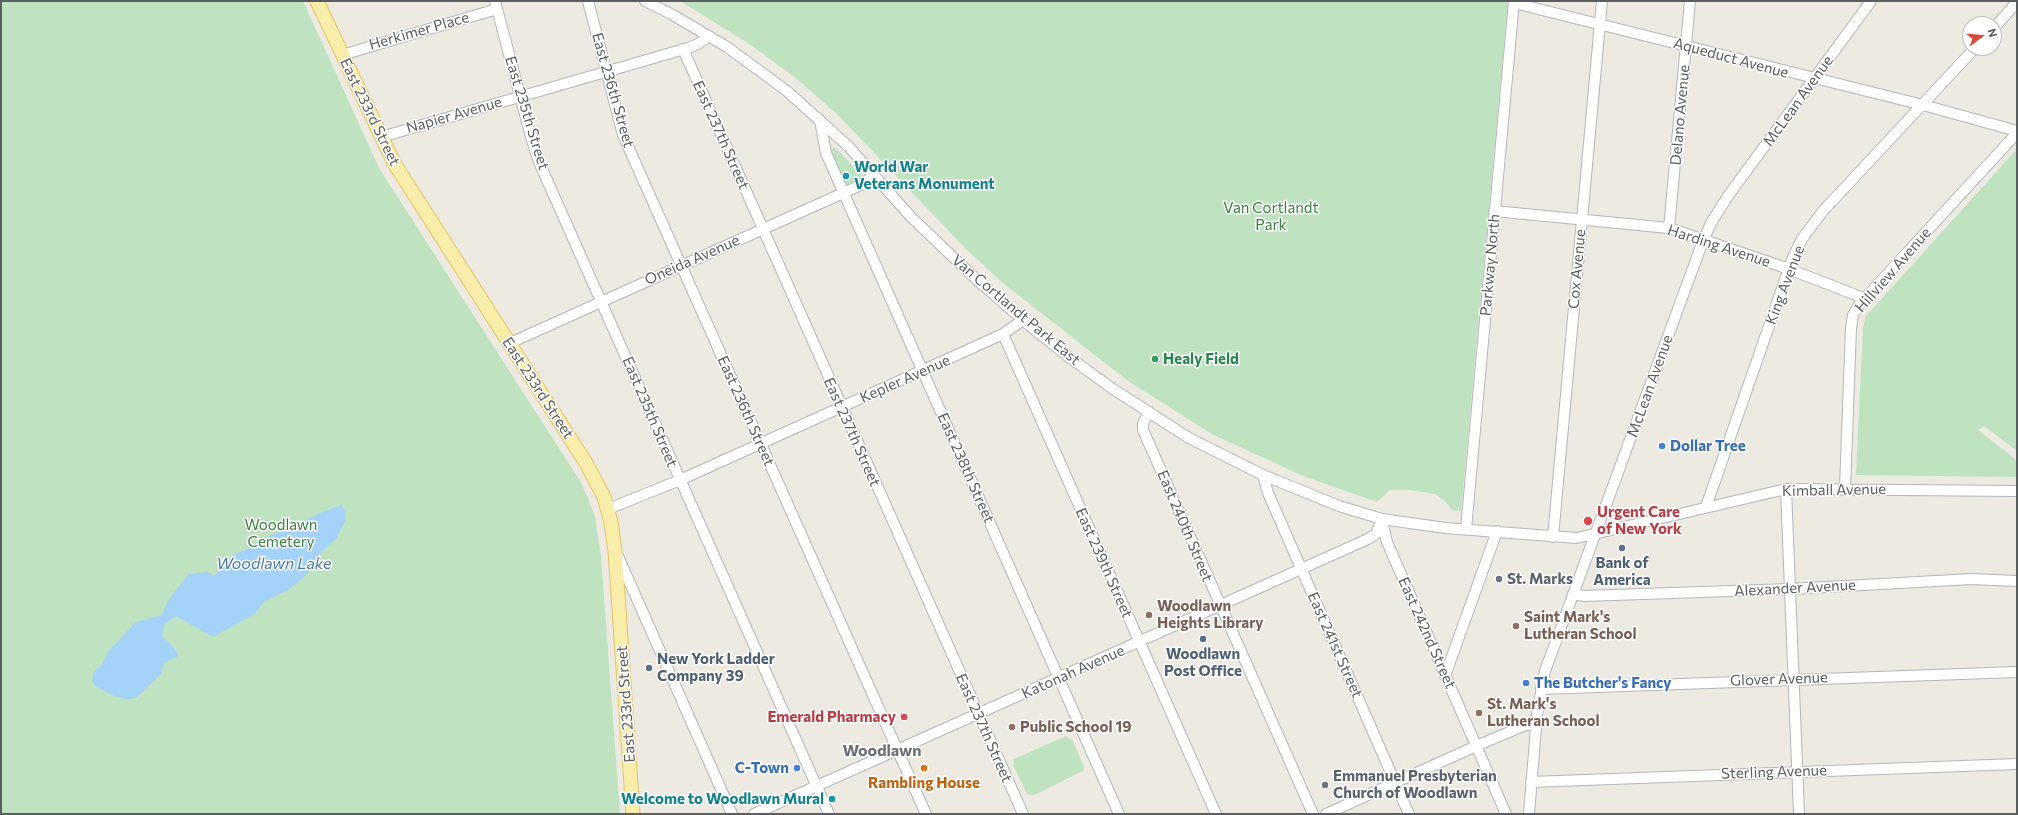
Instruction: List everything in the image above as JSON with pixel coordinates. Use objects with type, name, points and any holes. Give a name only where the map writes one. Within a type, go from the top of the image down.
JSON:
[{"type":"main road","name":"East 233rd Street","points":[[317,1],[397,169],[510,343],[593,475],[608,509],[615,551],[633,814]]},
{"type":"street","name":"East 236th Street","points":[[588,1],[623,135],[926,814]]},
{"type":"street","name":"Van Cortlandt Park East","points":[[645,1],[709,36],[773,80],[820,120],[848,147],[911,217],[981,283],[1023,320],[1073,360],[1149,412],[1202,445],[1263,475],[1332,503],[1382,519],[1466,529]]},
{"type":"street","name":"Cox Avenue","points":[[1553,537],[1602,1]]},
{"type":"street","name":"Delano Avenue","points":[[1669,228],[1690,1]]},
{"type":"street","name":"McLean Avenue","points":[[1529,814],[1536,724],[1541,689],[1549,661],[1703,241],[1728,196],[1871,1]]},
{"type":"street","name":"Aqueduct Avenue","points":[[1514,2],[1814,79],[1923,105],[2017,132]]},
{"type":"street","name":"Parkway North","points":[[1466,529],[1514,2]]},
{"type":"street","points":[[2002,19],[2017,2]]},
{"type":"street","name":"Herkimer Place","points":[[342,55],[496,5]]},
{"type":"street","name":"East 235th Street","points":[[496,5],[538,158],[829,814]]},
{"type":"street","name":"Napier Avenue","points":[[381,137],[683,49],[698,44],[709,36]]},
{"type":"street","name":"East 237th Street","points":[[683,49],[1022,814]]},
{"type":"street","name":"King Avenue","points":[[1706,507],[1789,269],[1802,239],[1823,211],[1968,56]]},
{"type":"street","name":"East 238th Street","points":[[820,120],[824,148],[1119,814]]},
{"type":"street","name":"Hillview Avenue","points":[[1845,488],[1851,328],[1853,315],[2017,132]]},
{"type":"street","name":"Oneida Avenue","points":[[510,343],[844,193],[861,185],[874,175]]},
{"type":"street","name":"Harding Avenue","points":[[1494,211],[1669,228],[1703,241],[1789,269],[1866,299]]},
{"type":"street","points":[[1003,334],[1023,320]]},
{"type":"street","name":"Kepler Avenue","points":[[608,509],[680,480],[1003,334]]},
{"type":"street","name":"East 239th Street","points":[[1003,334],[1216,814]]},
{"type":"street","name":"East 240th Street","points":[[1149,412],[1143,423],[1143,430],[1313,814]]},
{"type":"street","name":"East 241st Street","points":[[1263,475],[1268,493],[1409,814]]},
{"type":"street","name":"Kimball Avenue","points":[[1466,529],[1553,537],[1583,538],[1609,529],[1661,519],[1786,489],[1845,488],[2017,491]]},
{"type":"street","points":[[1786,489],[1799,814]]},
{"type":"street","name":"Katonah Avenue","points":[[754,814],[1374,536],[1382,519]]},
{"type":"street","name":"East 242nd Street","points":[[1382,519],[1385,538],[1506,814]]},
{"type":"street","points":[[1445,676],[1497,531]]},
{"type":"street","points":[[615,551],[732,814]]},
{"type":"street","name":"Alexander Avenue","points":[[1573,594],[1584,596],[1790,589],[1972,579],[2017,581]]},
{"type":"street","name":"Glover Avenue","points":[[1541,689],[1794,678],[2017,672]]},
{"type":"street","points":[[1326,814],[1476,746],[1526,725],[1536,724]]},
{"type":"street","name":"Sterling Avenue","points":[[1531,782],[2017,764]]},
{"type":"green space","name":"Woodlawn Cemetery","points":[[1,1],[303,1],[379,168],[580,481],[588,498],[595,517],[601,556],[620,814],[1,814]]},
{"type":"green space","name":"Van Cortlandt Park","points":[[680,1],[1508,1],[1461,511],[1452,510],[1445,501],[1435,494],[1409,490],[1390,490],[1377,502],[1303,476],[1212,434],[1128,381],[1003,283],[966,249],[837,114],[797,79],[751,45]]},
{"type":"green space","points":[[835,147],[863,177],[843,189],[827,151]]},
{"type":"green space","points":[[2017,149],[2017,451],[1984,426],[1978,430],[2014,458],[2017,462],[2017,477],[1856,475],[1863,327],[1866,316]]},
{"type":"green space","points":[[1066,736],[1073,741],[1084,767],[1083,771],[1034,795],[1027,794],[1013,765],[1014,759]]},
{"type":"water","name":"Woodlawn Lake","points":[[342,505],[345,512],[345,521],[336,539],[319,554],[316,562],[303,578],[288,590],[265,601],[253,615],[213,637],[176,616],[165,624],[162,636],[175,649],[178,656],[164,663],[161,674],[136,698],[128,699],[114,696],[95,686],[92,681],[94,671],[103,664],[107,653],[136,622],[162,615],[168,600],[189,574],[207,572],[214,576],[235,554],[248,549],[259,540],[294,526],[322,512]]},
{"type":"place","name":"World War Veterans Monument","points":[[846,176]]},
{"type":"place","name":"Healy Field","points":[[1155,359]]},
{"type":"place","name":"Dollar Tree","points":[[1662,446]]},
{"type":"place","name":"Urgent Care of New York","points":[[1588,521]]},
{"type":"place","name":"Bank of America","points":[[1622,548]]},
{"type":"place","name":"St. Marks","points":[[1499,579]]},
{"type":"place","name":"Woodlawn Heights Library","points":[[1149,615]]},
{"type":"place","name":"Saint Mark's Lutheran School","points":[[1516,626]]},
{"type":"place","name":"Woodlawn Post Office","points":[[1203,639]]},
{"type":"place","name":"New York Ladder Company 39","points":[[649,668]]},
{"type":"place","name":"The Butcher's Fancy","points":[[1526,683]]},
{"type":"place","name":"St. Mark's Lutheran School","points":[[1479,713]]},
{"type":"place","name":"Emerald Pharmacy","points":[[904,717]]},
{"type":"place","name":"Public School 19","points":[[1012,727]]},
{"type":"place","name":"C-Town","points":[[797,768]]},
{"type":"place","name":"Rambling House","points":[[924,768]]},
{"type":"place","name":"Emmanuel Presbyterian Church of Woodlawn","points":[[1325,785]]},
{"type":"place","name":"Welcome to Woodlawn Mural","points":[[832,799]]},
{"type":"district","name":"Woodlawn","points":[[882,751]]}]
